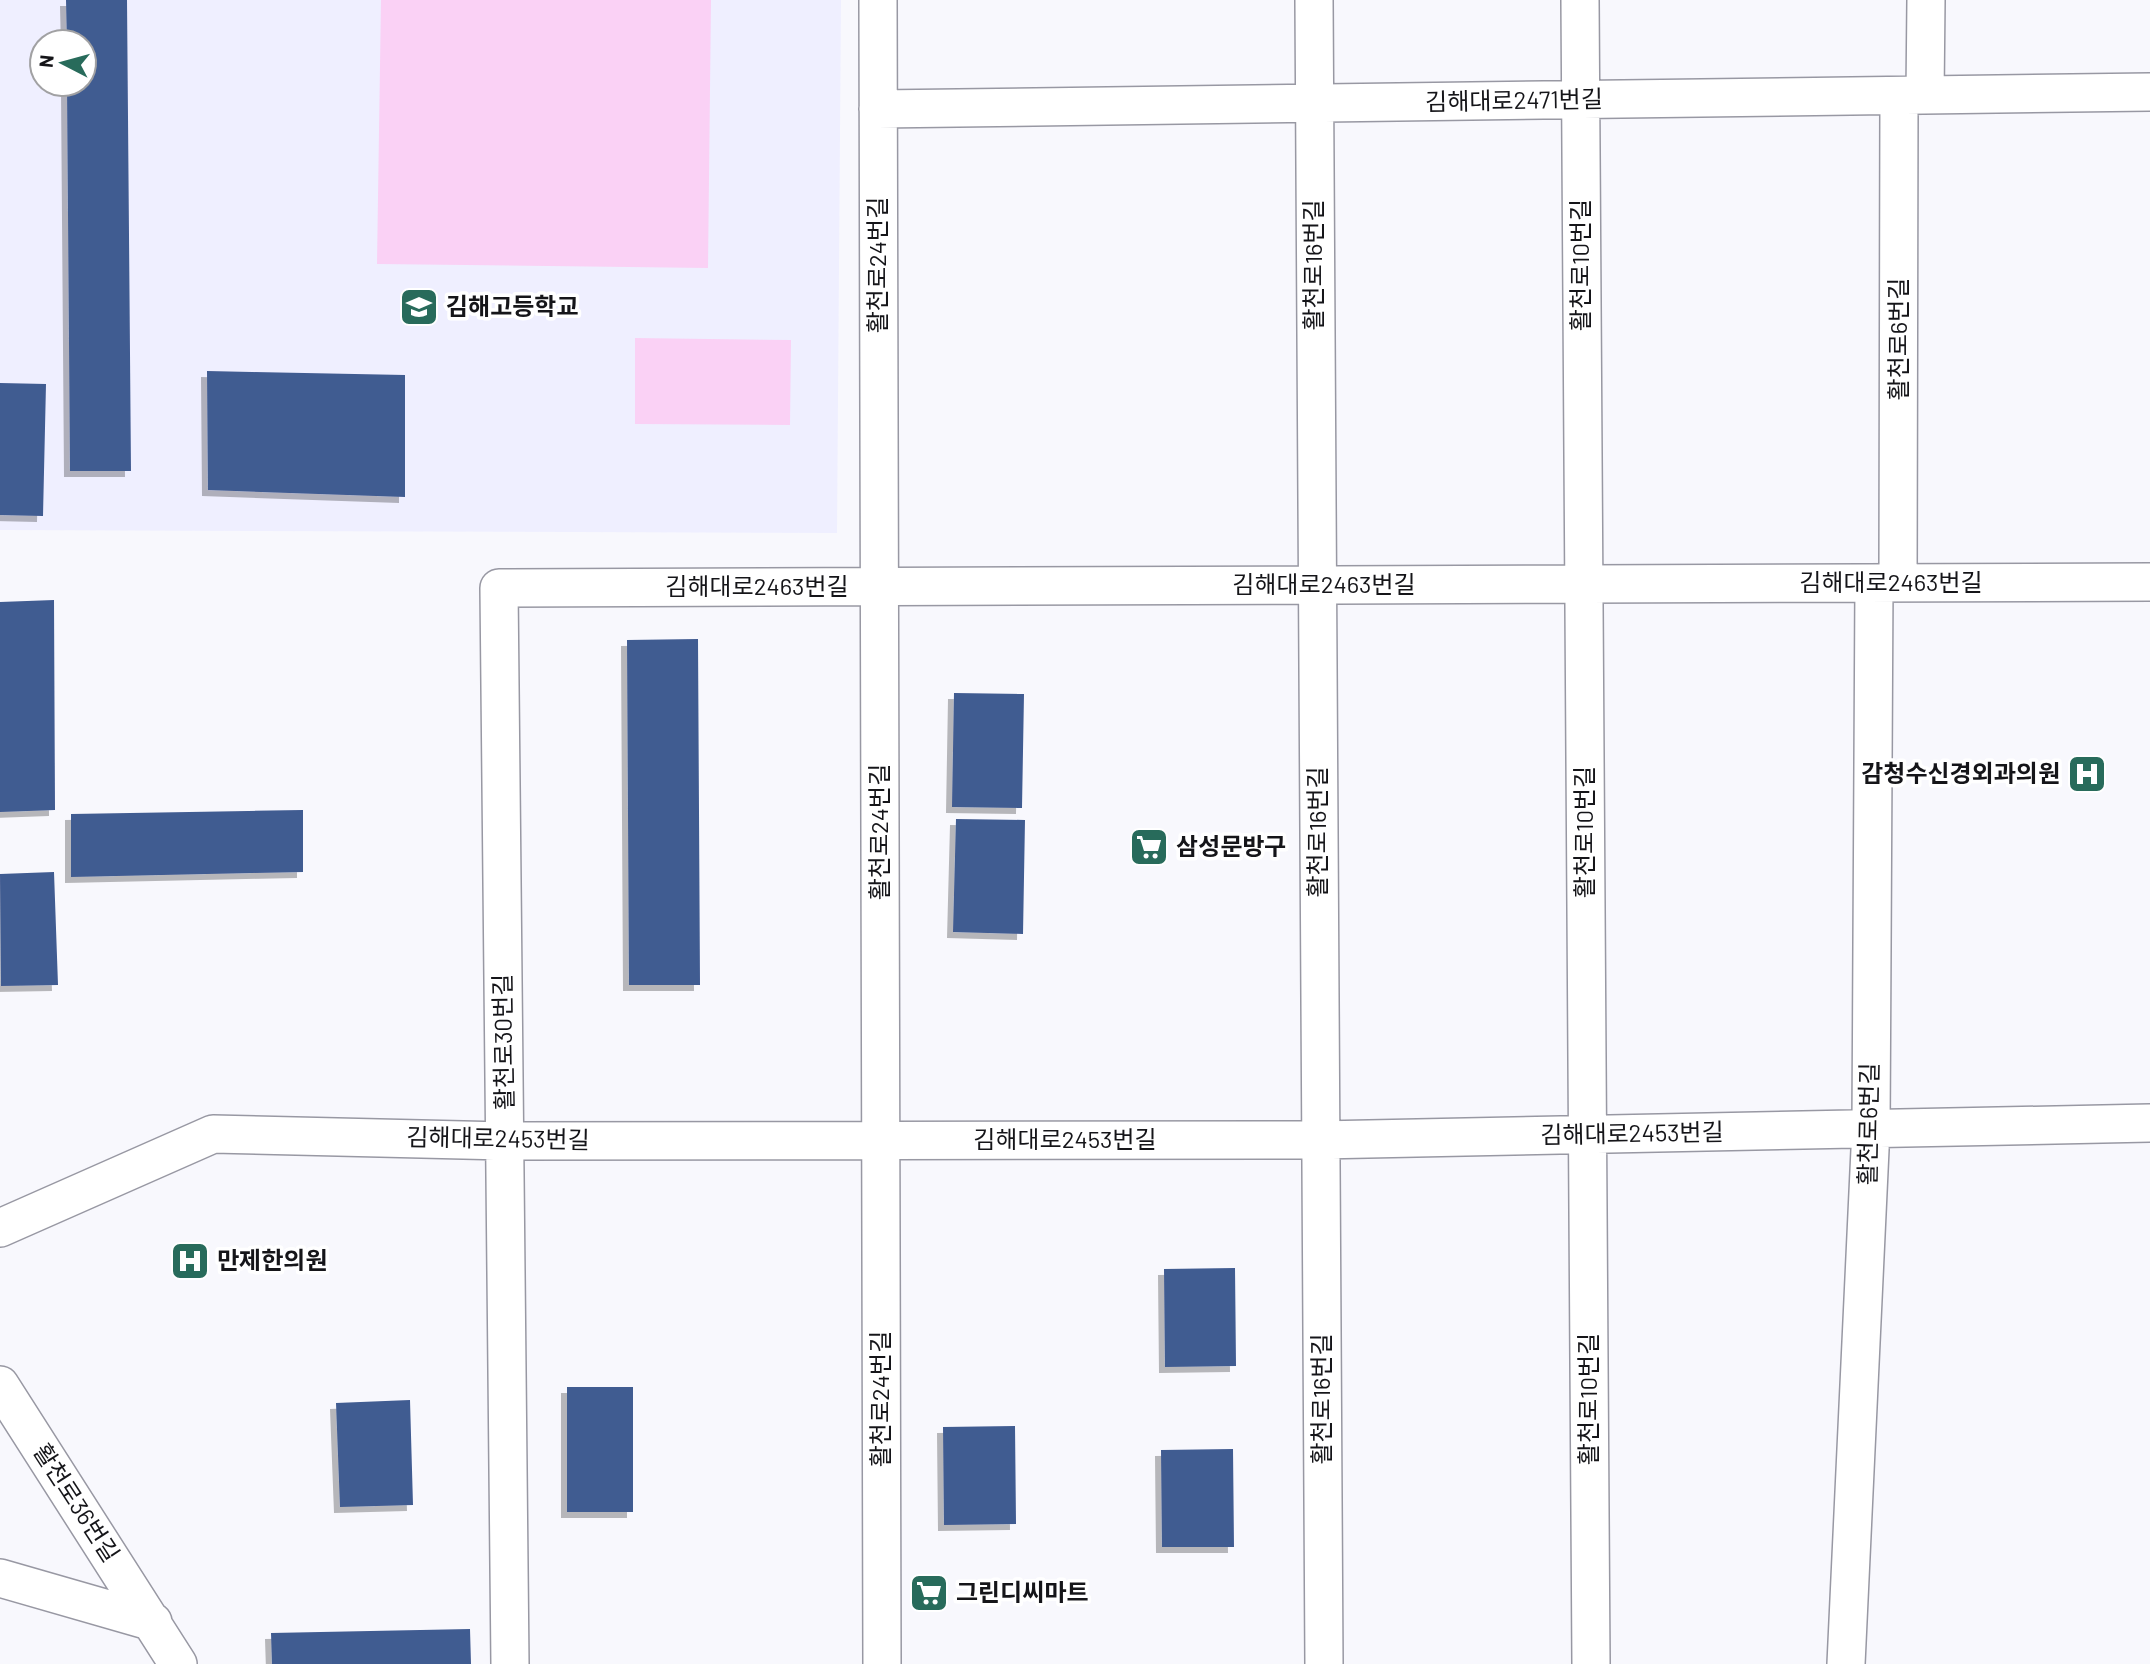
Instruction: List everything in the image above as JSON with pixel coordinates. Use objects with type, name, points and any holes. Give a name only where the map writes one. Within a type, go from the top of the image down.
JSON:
[{"type":"street","name":"활천로24번길","points":[[878,0],[882,1664]]},
{"type":"street","name":"활천로16번길","points":[[1314,0],[1324,1664]]},
{"type":"street","name":"활천로10번길","points":[[1580,0],[1591,1664]]},
{"type":"street","name":"활천로6번길","points":[[1846,1664],[1871,1128],[1886,583],[1912,96],[1926,0]]},
{"type":"street","name":"김해대로2471번길","points":[[878,109],[2150,92]]},
{"type":"street","name":"김해대로2463번길","points":[[499,588],[2150,582]]},
{"type":"street","name":"활천로30번길","points":[[499,588],[510,1664]]},
{"type":"street","name":"김해대로2453번길","points":[[0,1228],[213,1134],[505,1141],[1320,1139],[2150,1123]]},
{"type":"street","name":"활천로36번길","points":[[0,1385],[178,1664]]},
{"type":"street","points":[[0,1578],[153,1622]]},
{"type":"shaded area","name":"김해고등학교","points":[[0,0],[841,0],[837,533],[0,530]]},
{"type":"shaded area","points":[[381,0],[711,0],[708,268],[377,264]]},
{"type":"shaded area","points":[[635,338],[791,340],[790,425],[635,424]]},
{"type":"building","points":[[66,0],[127,0],[131,471],[70,471],[67,98],[98,98],[98,28],[67,28]]},
{"type":"building","points":[[207,371],[405,375],[405,497],[208,490]]},
{"type":"building","points":[[0,383],[46,384],[43,516],[0,515]]},
{"type":"building","points":[[54,600],[55,810],[0,812],[0,602]]},
{"type":"building","points":[[698,639],[700,985],[629,985],[627,640]]},
{"type":"building","points":[[954,693],[1024,694],[1022,808],[952,807]]},
{"type":"building","points":[[303,810],[303,872],[71,877],[71,814]]},
{"type":"building","points":[[956,819],[1025,820],[1023,934],[953,932]]},
{"type":"building","points":[[54,872],[58,985],[1,986],[0,874]]},
{"type":"building","points":[[1235,1268],[1236,1366],[1165,1367],[1164,1269]]},
{"type":"building","points":[[567,1387],[633,1387],[633,1512],[567,1512]]},
{"type":"building","points":[[410,1400],[413,1505],[340,1507],[336,1403]]},
{"type":"building","points":[[1015,1426],[1016,1524],[944,1525],[943,1427]]},
{"type":"building","points":[[1233,1449],[1234,1547],[1162,1547],[1161,1450]]},
{"type":"building","points":[[470,1629],[471,1664],[272,1664],[271,1633]]},
{"type":"place","name":"김해고등학교","points":[[419,307]]},
{"type":"place","name":"감청수신경외과의원","points":[[2087,774]]},
{"type":"place","name":"삼성문방구","points":[[1149,847]]},
{"type":"place","name":"만제한의원","points":[[190,1261]]},
{"type":"place","name":"그린디씨마트","points":[[929,1593]]}]
